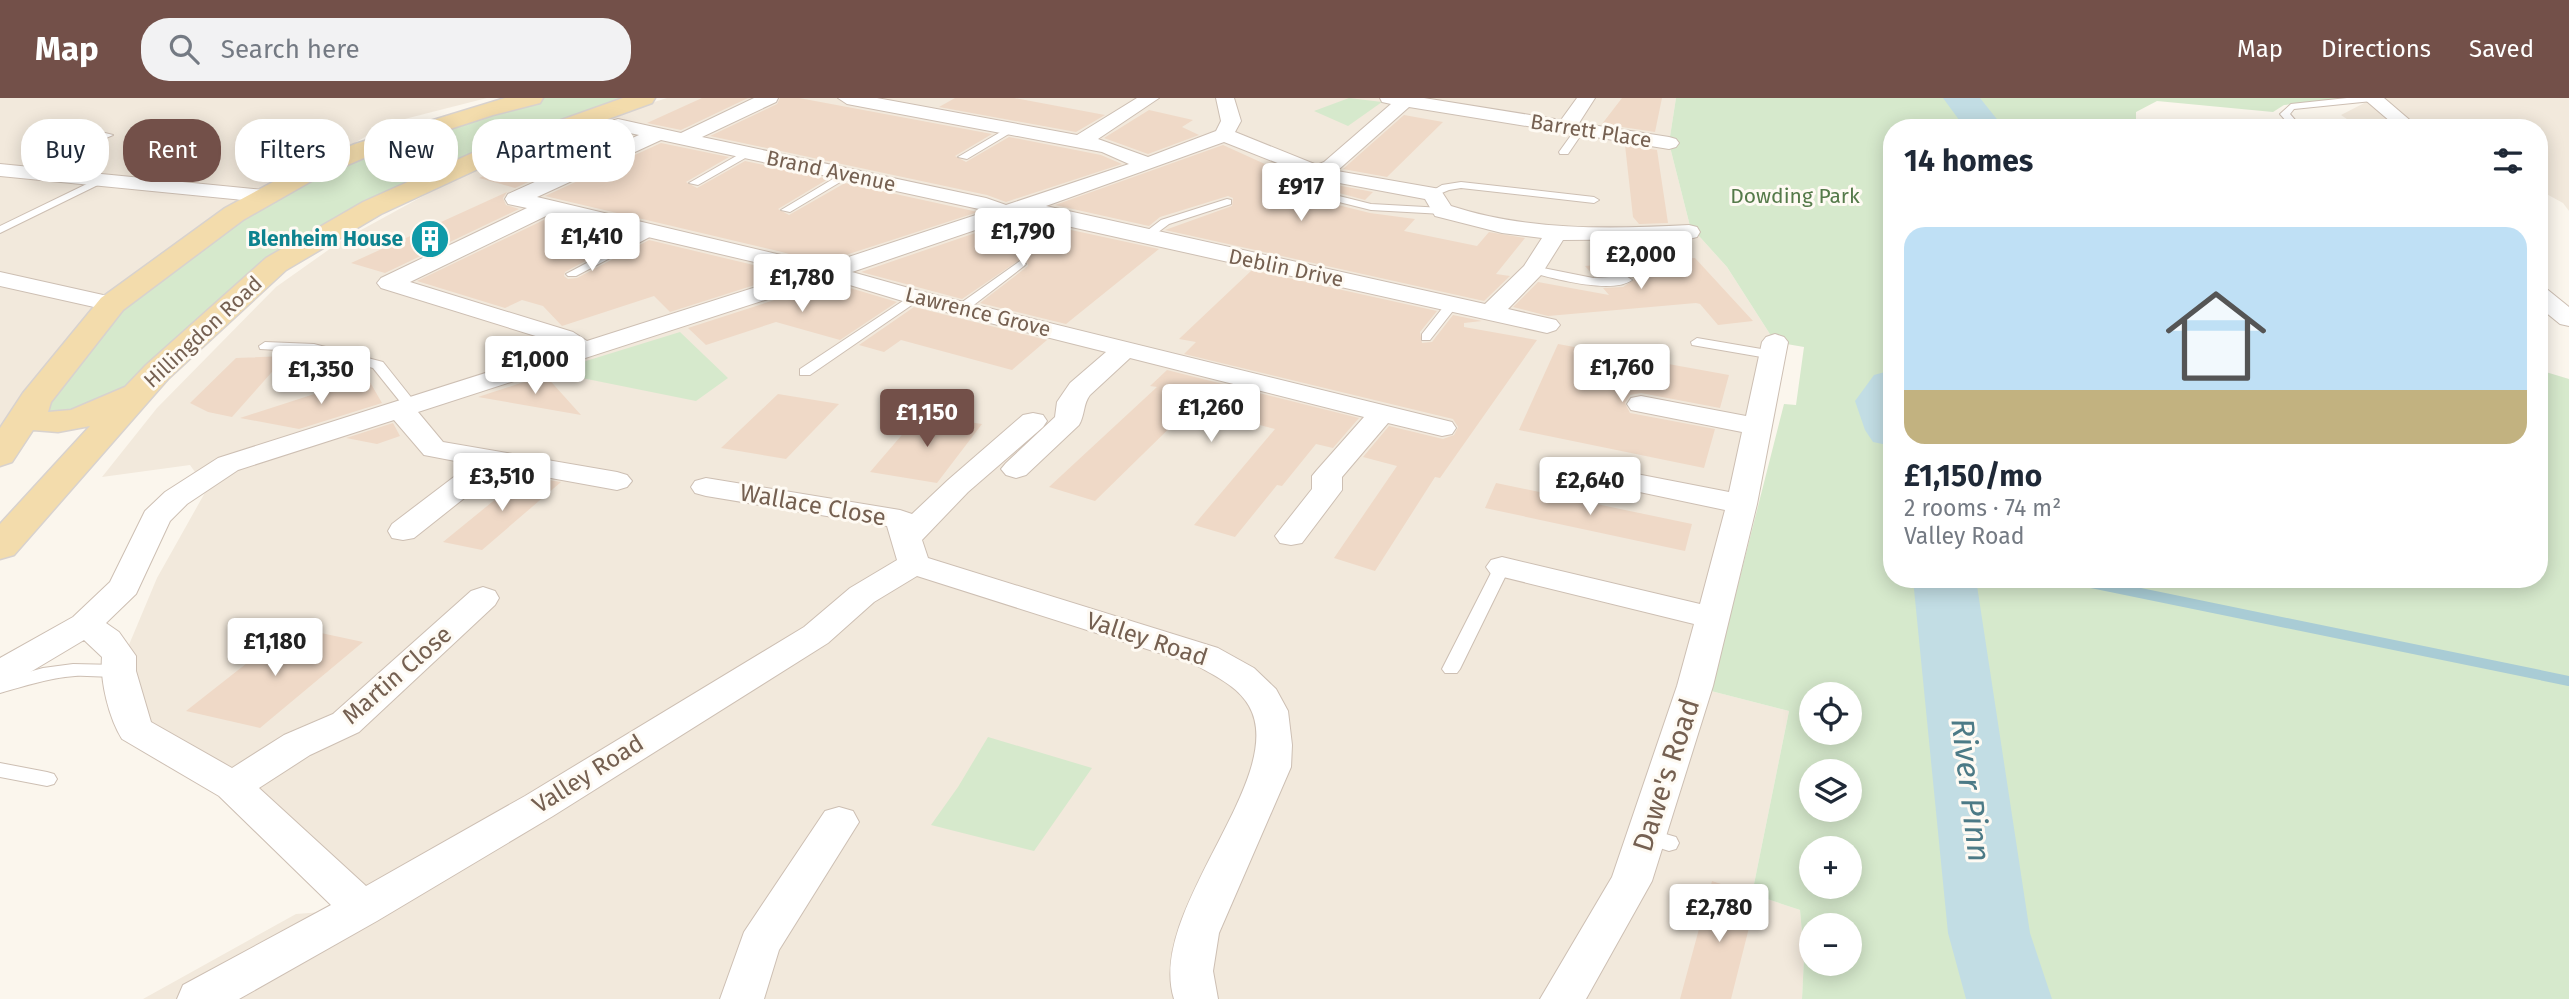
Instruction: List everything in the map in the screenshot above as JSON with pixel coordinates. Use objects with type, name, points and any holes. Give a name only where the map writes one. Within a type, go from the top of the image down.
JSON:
[{"type":"main road","points":[[0,455],[35,400],[113,304],[233,214],[263,196],[364,149],[485,110],[532,98]]},
{"type":"main road","name":"Hillingdon Road","points":[[0,547],[158,372],[276,264],[372,208],[497,151],[644,98]]},
{"type":"main road","points":[[35,400],[31,411],[34,420],[48,423],[66,422],[111,406],[158,372]]},
{"type":"street","points":[[682,139],[769,98]]},
{"type":"street","points":[[847,98],[1107,147],[1148,164]]},
{"type":"street","points":[[1080,142],[1150,98]]},
{"type":"street","points":[[0,674],[29,660],[40,649],[85,625],[124,587],[156,517],[176,499],[228,464],[821,274],[1148,164],[1224,135],[1231,121],[1224,98]]},
{"type":"street","points":[[1573,128],[1586,98]]},
{"type":"street","points":[[2372,98],[2399,119]]},
{"type":"street","points":[[1317,172],[1331,166],[1395,99]]},
{"type":"street","name":"Barrett Place","points":[[1395,99],[1669,143]]},
{"type":"street","name":"Brand Avenue","points":[[635,129],[1015,209]]},
{"type":"street","name":"Lawrence Grove","points":[[658,134],[516,200],[655,231],[1442,428]]},
{"type":"street","points":[[1224,135],[1317,172],[1556,234],[1627,236],[1689,232]]},
{"type":"street","points":[[99,182],[263,196]]},
{"type":"street","points":[[547,207],[389,283],[564,337],[583,349]]},
{"type":"street","name":"Deblin Drive","points":[[1015,209],[1547,324]]},
{"type":"street","points":[[1491,312],[1532,270],[1556,234]]},
{"type":"street","points":[[0,279],[113,304]]},
{"type":"street","points":[[2548,302],[2569,319]]},
{"type":"street","points":[[1016,469],[1069,419],[1071,402],[1080,389],[1126,348]]},
{"type":"street","name":"Dawe's Road","points":[[1562,999],[1631,880],[1658,840],[1700,699],[1714,618],[1742,504],[1774,349]]},
{"type":"street","points":[[1641,404],[1757,427]]},
{"type":"street","points":[[406,407],[434,449],[617,481]]},
{"type":"street","points":[[1291,536],[1327,490],[1327,476],[1383,412]]},
{"type":"street","name":"Valley Road","points":[[199,999],[362,909],[539,806],[816,635],[910,551],[958,486],[1033,421]]},
{"type":"street","points":[[403,531],[495,460]]},
{"type":"street","points":[[1620,480],[1742,504]]},
{"type":"street","name":"Wallace Close","points":[[706,487],[900,519],[910,551]]},
{"type":"street","name":"Valley Road","points":[[910,551],[1206,656],[1246,681],[1264,698],[1273,719],[1275,742],[1272,767],[1201,924],[1194,947],[1192,970],[1196,999]]},
{"type":"street","points":[[1502,567],[1714,618]]},
{"type":"street","name":"Martin Close","points":[[233,786],[297,745],[346,723],[484,598]]},
{"type":"street","points":[[85,625],[107,640],[119,656],[118,671],[135,730],[233,786],[362,909]]},
{"type":"street","points":[[0,658],[21,650],[40,649]]},
{"type":"street","points":[[742,999],[759,945],[839,822]]},
{"type":"lane","points":[[2290,119],[2286,114],[2291,107],[2372,98]]},
{"type":"lane","points":[[1564,152],[1573,128]]},
{"type":"lane","points":[[964,157],[1010,130]]},
{"type":"lane","points":[[694,183],[749,153]]},
{"type":"lane","points":[[786,210],[848,175]]},
{"type":"lane","points":[[0,230],[99,182]]},
{"type":"lane","points":[[1327,197],[1371,207],[1412,212],[1437,202],[1446,187],[1461,185],[1594,200]]},
{"type":"lane","points":[[1145,237],[1165,222],[1227,202]]},
{"type":"lane","points":[[572,274],[655,231]]},
{"type":"lane","points":[[962,309],[1020,264]]},
{"type":"lane","points":[[1532,270],[1593,282],[1626,280]]},
{"type":"lane","points":[[805,372],[915,297]]},
{"type":"lane","points":[[1426,337],[1452,304]]},
{"type":"lane","points":[[1697,342],[1774,349]]},
{"type":"lane","points":[[265,346],[314,348],[378,365],[406,407]]},
{"type":"lane","points":[[1451,670],[1502,567]]},
{"type":"lane","points":[[0,687],[26,677],[67,670],[93,668],[118,671]]},
{"type":"lane","points":[[1,771],[47,779]]},
{"type":"shaded area","points":[[0,98],[487,98],[405,119],[364,119],[364,137],[350,146],[350,119],[235,119],[235,182],[287,182],[263,196],[0,455]]},
{"type":"shaded area","points":[[667,98],[1676,98],[1669,143],[1690,226],[1727,267],[1775,342],[1711,691],[1789,711],[1752,894],[1800,910],[1799,976],[1803,976],[1802,999],[143,999],[296,914],[360,909],[233,786],[135,730],[118,671],[157,578],[207,489],[190,465],[102,477],[157,408],[276,287],[341,241],[449,182],[458,182],[458,177],[472,169],[472,182],[635,182],[635,119],[603,119]]},
{"type":"shaded area","points":[[2374,98],[2569,98],[2569,211],[2563,203],[2548,195],[2548,119],[2347,119],[2341,115]]},
{"type":"green space","points":[[532,98],[644,98],[586,119],[472,119],[472,164],[458,171],[458,123]]},
{"type":"green space","points":[[1349,98],[1382,102],[1348,126],[1314,111]]},
{"type":"green space","name":"Dowding Park","points":[[1676,98],[2359,98],[2284,105],[2273,112],[2157,101],[2136,112],[2136,119],[1883,119],[1883,588],[2548,588],[2548,373],[2569,379],[2569,999],[1802,999],[1803,976],[1862,976],[1862,913],[1800,913],[1800,910],[1752,894],[1789,711],[1711,691],[1784,404],[1796,405],[1804,347],[1775,342],[1727,267],[1690,226],[1669,143]]},
{"type":"green space","points":[[364,154],[364,182],[436,182],[276,264],[131,394],[48,423],[35,400],[112,304],[294,182],[350,182],[350,159]]},
{"type":"green space","points":[[680,332],[728,378],[696,401],[567,375],[560,369]]},
{"type":"green space","points":[[988,737],[1092,768],[1034,851],[931,825]]},
{"type":"building","points":[[702,98],[748,98],[681,130],[647,123]]},
{"type":"building","points":[[780,98],[799,98],[992,134],[955,156],[966,162],[1009,137],[1101,155],[1122,164],[1006,202],[987,195],[710,136],[777,104]]},
{"type":"building","points":[[955,98],[1014,98],[1105,115],[1076,132],[939,107]]},
{"type":"building","points":[[1622,98],[1662,98],[1655,132],[1602,124]]},
{"type":"building","points":[[1149,110],[1193,120],[1182,127],[1199,135],[1148,154],[1104,138]]},
{"type":"building","points":[[1404,115],[1443,122],[1387,177],[1343,169]]},
{"type":"building","points":[[661,143],[729,157],[686,182],[697,188],[745,161],[828,179],[778,209],[789,215],[845,183],[978,212],[815,265],[807,259],[782,252],[545,196],[576,182],[635,182],[635,155]]},
{"type":"building","points":[[1223,145],[1316,187],[1321,182],[1373,192],[1365,200],[1328,190],[1319,195],[1322,201],[1370,213],[1415,219],[1404,231],[1477,246],[1489,232],[1525,238],[1496,274],[1510,276],[1484,301],[1165,230],[1232,206],[1233,198],[1228,196],[1160,217],[1149,226],[1055,205]]},
{"type":"building","points":[[1625,145],[1657,150],[1668,223],[1639,224],[1633,217]]},
{"type":"building","points":[[493,182],[528,182],[515,188]]},
{"type":"building","name":"Blenheim House","points":[[507,192],[503,198],[506,205],[519,209],[385,273],[351,263]]},
{"type":"building","points":[[1025,216],[1048,225],[1159,249],[1066,324],[980,303],[1028,266],[1027,262],[1021,259],[962,299],[861,272]]},
{"type":"building","points":[[550,217],[632,236],[565,272],[564,276],[568,279],[577,278],[649,240],[786,275],[670,312],[654,296],[562,326],[543,306],[522,300],[505,308],[417,281]]},
{"type":"building","points":[[1653,242],[1671,242],[1673,259],[1695,258],[1753,321],[1718,325],[1700,304],[1696,303],[1548,316],[1513,307],[1538,282],[1609,295],[1603,288],[1623,287],[1635,279],[1626,273],[1593,275],[1585,266],[1668,259]]},
{"type":"building","points":[[1252,270],[1437,311],[1420,332],[1422,343],[1432,342],[1453,315],[1482,321],[1464,323],[1464,327],[1537,340],[1440,478],[1435,477],[1375,571],[1334,558],[1397,466],[1363,457],[1389,426],[1443,439],[1454,435],[1458,427],[1453,419],[1184,354],[1196,342],[1179,339]]},
{"type":"building","points":[[830,282],[897,302],[840,340],[776,322],[706,345],[688,328]]},
{"type":"building","points":[[914,307],[1047,340],[1012,370],[901,340],[884,352],[859,345]]},
{"type":"building","points":[[1558,344],[1729,375],[1720,408],[1641,393],[1630,395],[1625,403],[1630,413],[1715,429],[1704,468],[1519,430]]},
{"type":"building","points":[[286,356],[232,417],[208,412],[190,403],[236,358]]},
{"type":"building","points":[[1167,370],[1359,418],[1333,448],[1316,444],[1282,486],[1277,485],[1235,537],[1194,525],[1275,429],[1191,407],[1095,501],[1049,487],[1157,387],[1150,386]]},
{"type":"building","points":[[545,375],[581,415],[478,397]]},
{"type":"building","points":[[367,377],[382,403],[299,429],[240,418]]},
{"type":"building","points":[[778,394],[839,404],[786,459],[721,448]]},
{"type":"building","points":[[919,415],[982,424],[937,483],[870,472]]},
{"type":"building","points":[[393,423],[400,436],[377,444],[346,438]]},
{"type":"building","points":[[524,476],[561,482],[482,550],[443,542]]},
{"type":"building","points":[[1496,483],[1692,524],[1685,551],[1485,508]]},
{"type":"building","points":[[293,627],[363,642],[260,728],[186,711]]},
{"type":"building","points":[[1712,881],[1757,896],[1731,999],[1680,999]]},
{"type":"waterway","name":"River Pinn","points":[[1961,98],[1978,119]]},
{"type":"waterway","name":"River Pinn","points":[[1883,398],[1883,406]]},
{"type":"waterway","name":"River Pinn","points":[[1945,588],[1989,933],[2009,999]]},
{"type":"waterway","points":[[2116,588],[2569,681]]},
{"type":"place","name":"Blenheim House","points":[[430,239]]}]
